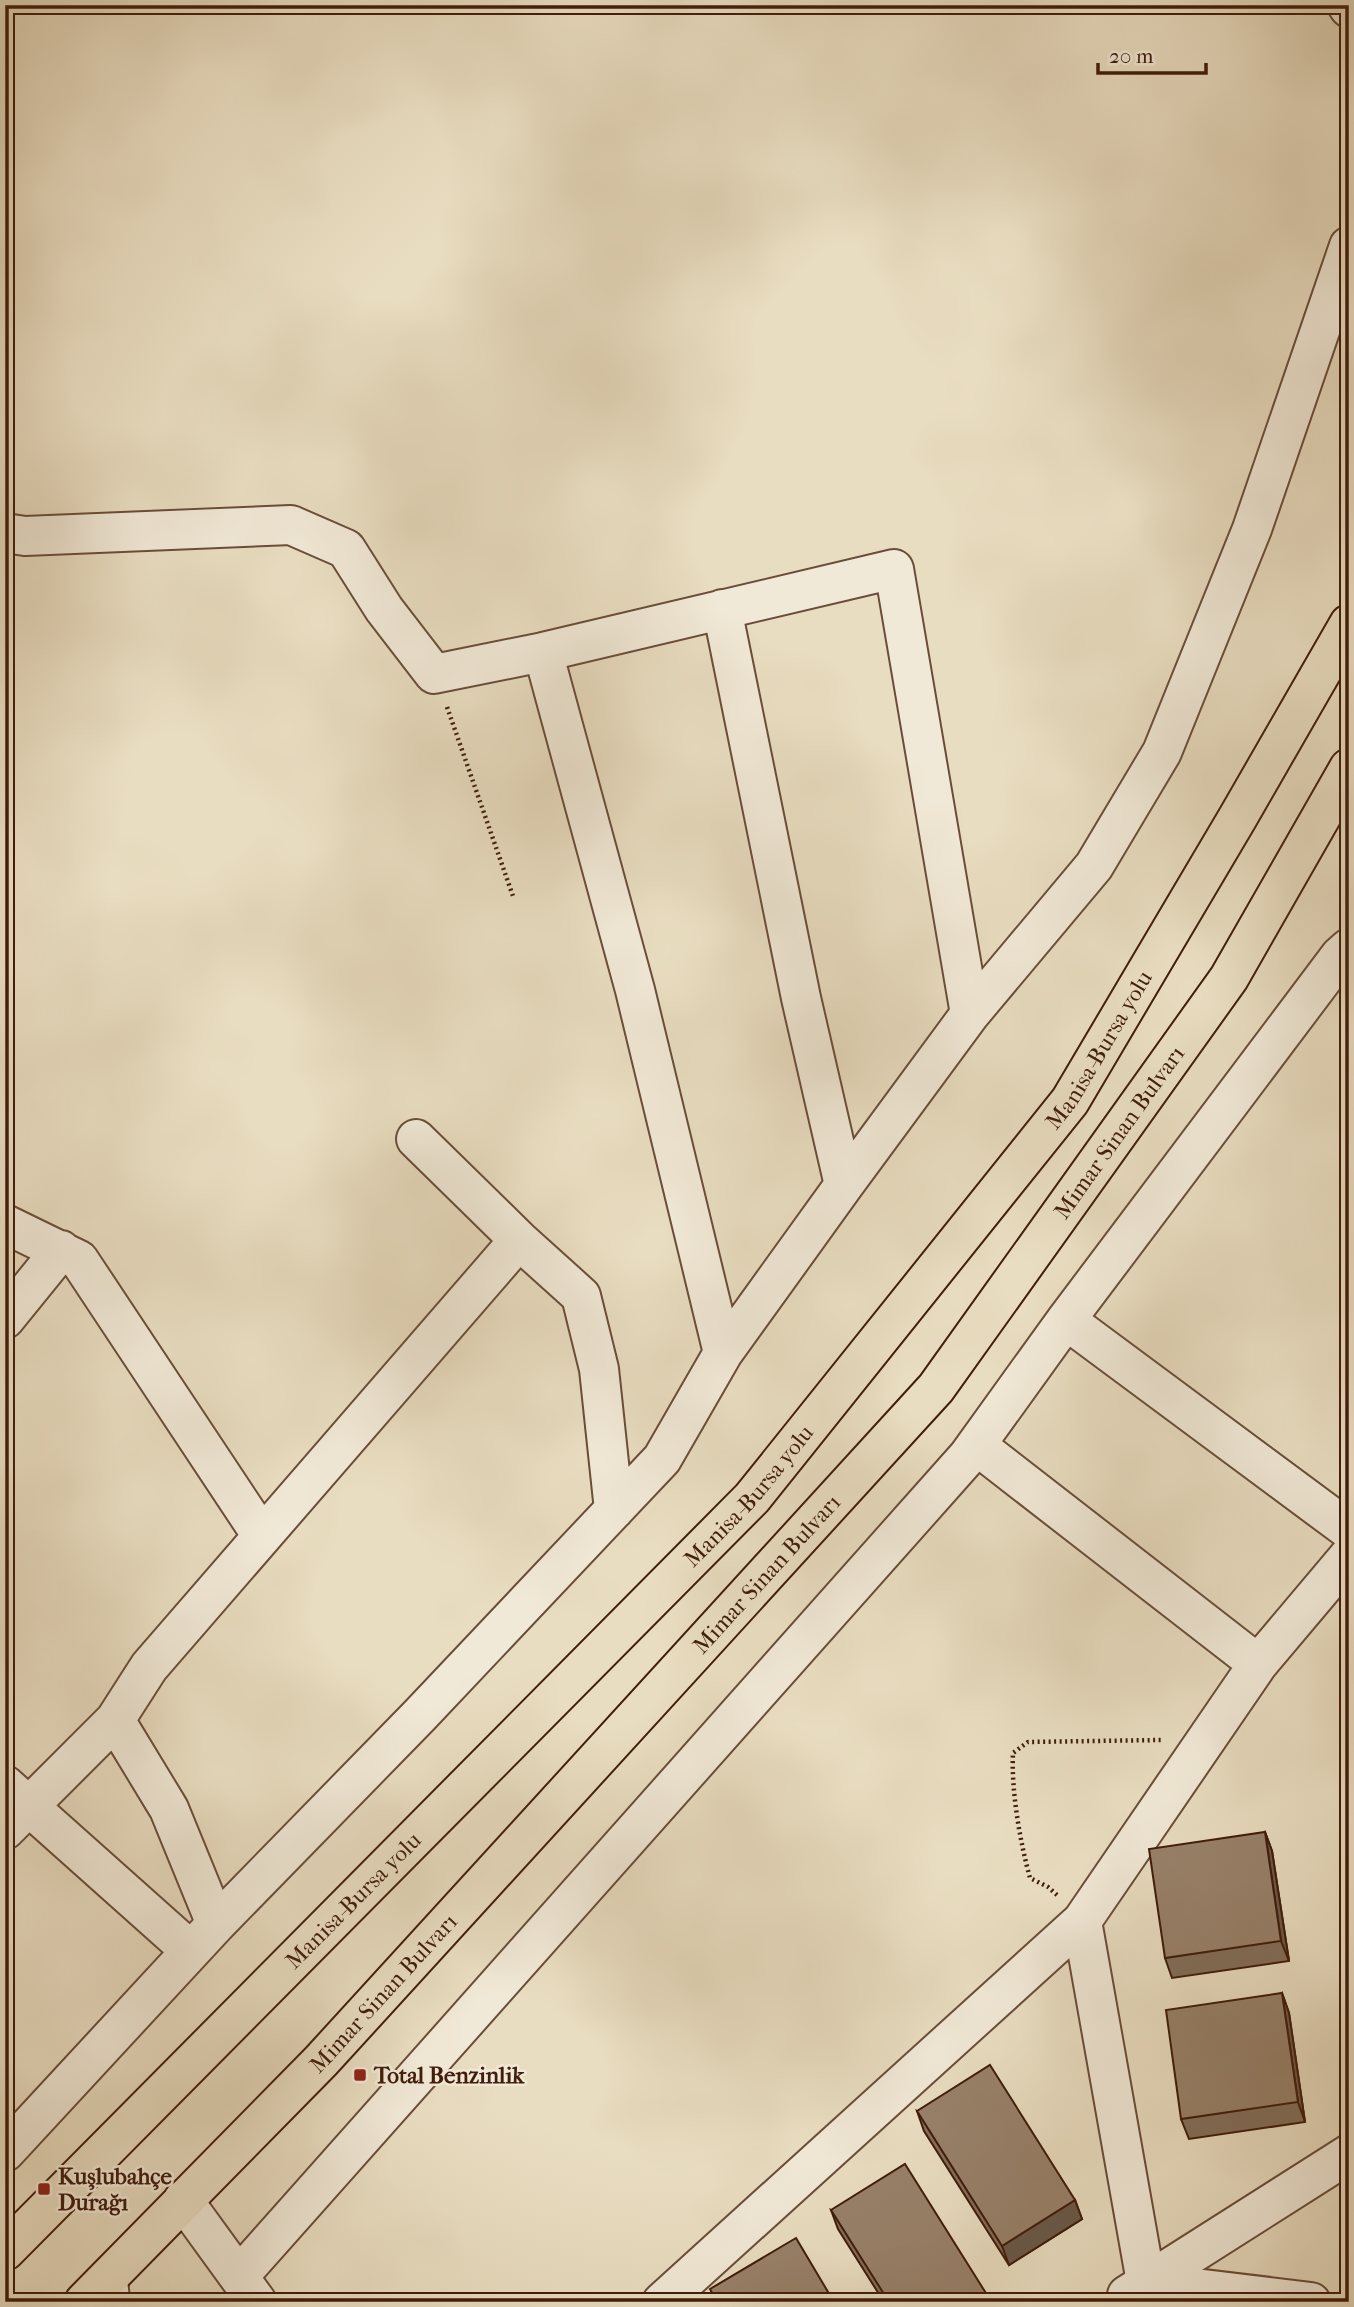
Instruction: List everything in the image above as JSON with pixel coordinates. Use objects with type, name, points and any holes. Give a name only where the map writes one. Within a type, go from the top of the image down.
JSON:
[{"type":"highway","name":"Manisa-Bursa yolu","points":[[5,2251],[752,1498],[1070,1101],[1349,624]]},
{"type":"highway","name":"Mimar Sinan Bulvarı","points":[[84,2302],[118,2285],[183,2200],[321,2061],[936,1388],[1229,978],[1349,768]]},
{"type":"street","points":[[5,2152],[204,1938],[420,1716],[662,1459],[723,1353],[844,1185],[970,1014],[1094,866],[1162,752],[1252,529],[1349,246]]},
{"type":"street","points":[[5,533],[25,536],[291,525],[346,549],[384,609],[434,674],[542,652],[894,569],[970,1014]]},
{"type":"street","points":[[722,609],[801,998],[844,1185]]},
{"type":"street","points":[[542,652],[635,990],[723,1353]]},
{"type":"street","points":[[183,2200],[248,2289],[976,1445],[1066,1320],[1349,948]]},
{"type":"street","points":[[416,1139],[519,1240],[581,1296],[599,1369],[614,1510]]},
{"type":"street","points":[[5,1224],[79,1259],[262,1536]]},
{"type":"street","points":[[204,1938],[13,1807],[115,1720],[149,1667],[519,1240]]},
{"type":"street","points":[[5,1319],[61,1250]]},
{"type":"street","points":[[1066,1320],[1349,1530]]},
{"type":"street","points":[[976,1445],[1258,1664]]},
{"type":"street","points":[[662,2302],[1082,1921],[1258,1664],[1349,1556]]},
{"type":"street","points":[[115,1720],[169,1809],[204,1938]]},
{"type":"street","points":[[1082,1921],[1135,2295]]},
{"type":"street","points":[[1135,2295],[1349,2154]]},
{"type":"street","points":[[1135,2295],[1311,2302]]},
{"type":"path","points":[[434,674],[514,899]]},
{"type":"path","points":[[1082,1921],[1048,1887],[1030,1878],[1024,1855],[1012,1768],[1013,1753],[1028,1742],[1150,1741],[1208,1737]]},
{"type":"building","points":[[1265,1832],[1281,1941],[1165,1958],[1149,1849]]},
{"type":"building","points":[[1282,1993],[1298,2102],[1181,2119],[1166,2010]]},
{"type":"building","points":[[990,2065],[1075,2200],[1002,2246],[917,2111]]},
{"type":"building","points":[[905,2164],[989,2298],[983,2302],[889,2302],[831,2210]]},
{"type":"building","points":[[1349,2197],[1349,2210],[1343,2201]]},
{"type":"building","points":[[796,2238],[834,2302],[717,2302],[710,2289]]},
{"type":"place","name":"Total Benzinlik","points":[[360,2075]]},
{"type":"place","name":"Kuşlubahçe Durağı","points":[[44,2189]]}]
